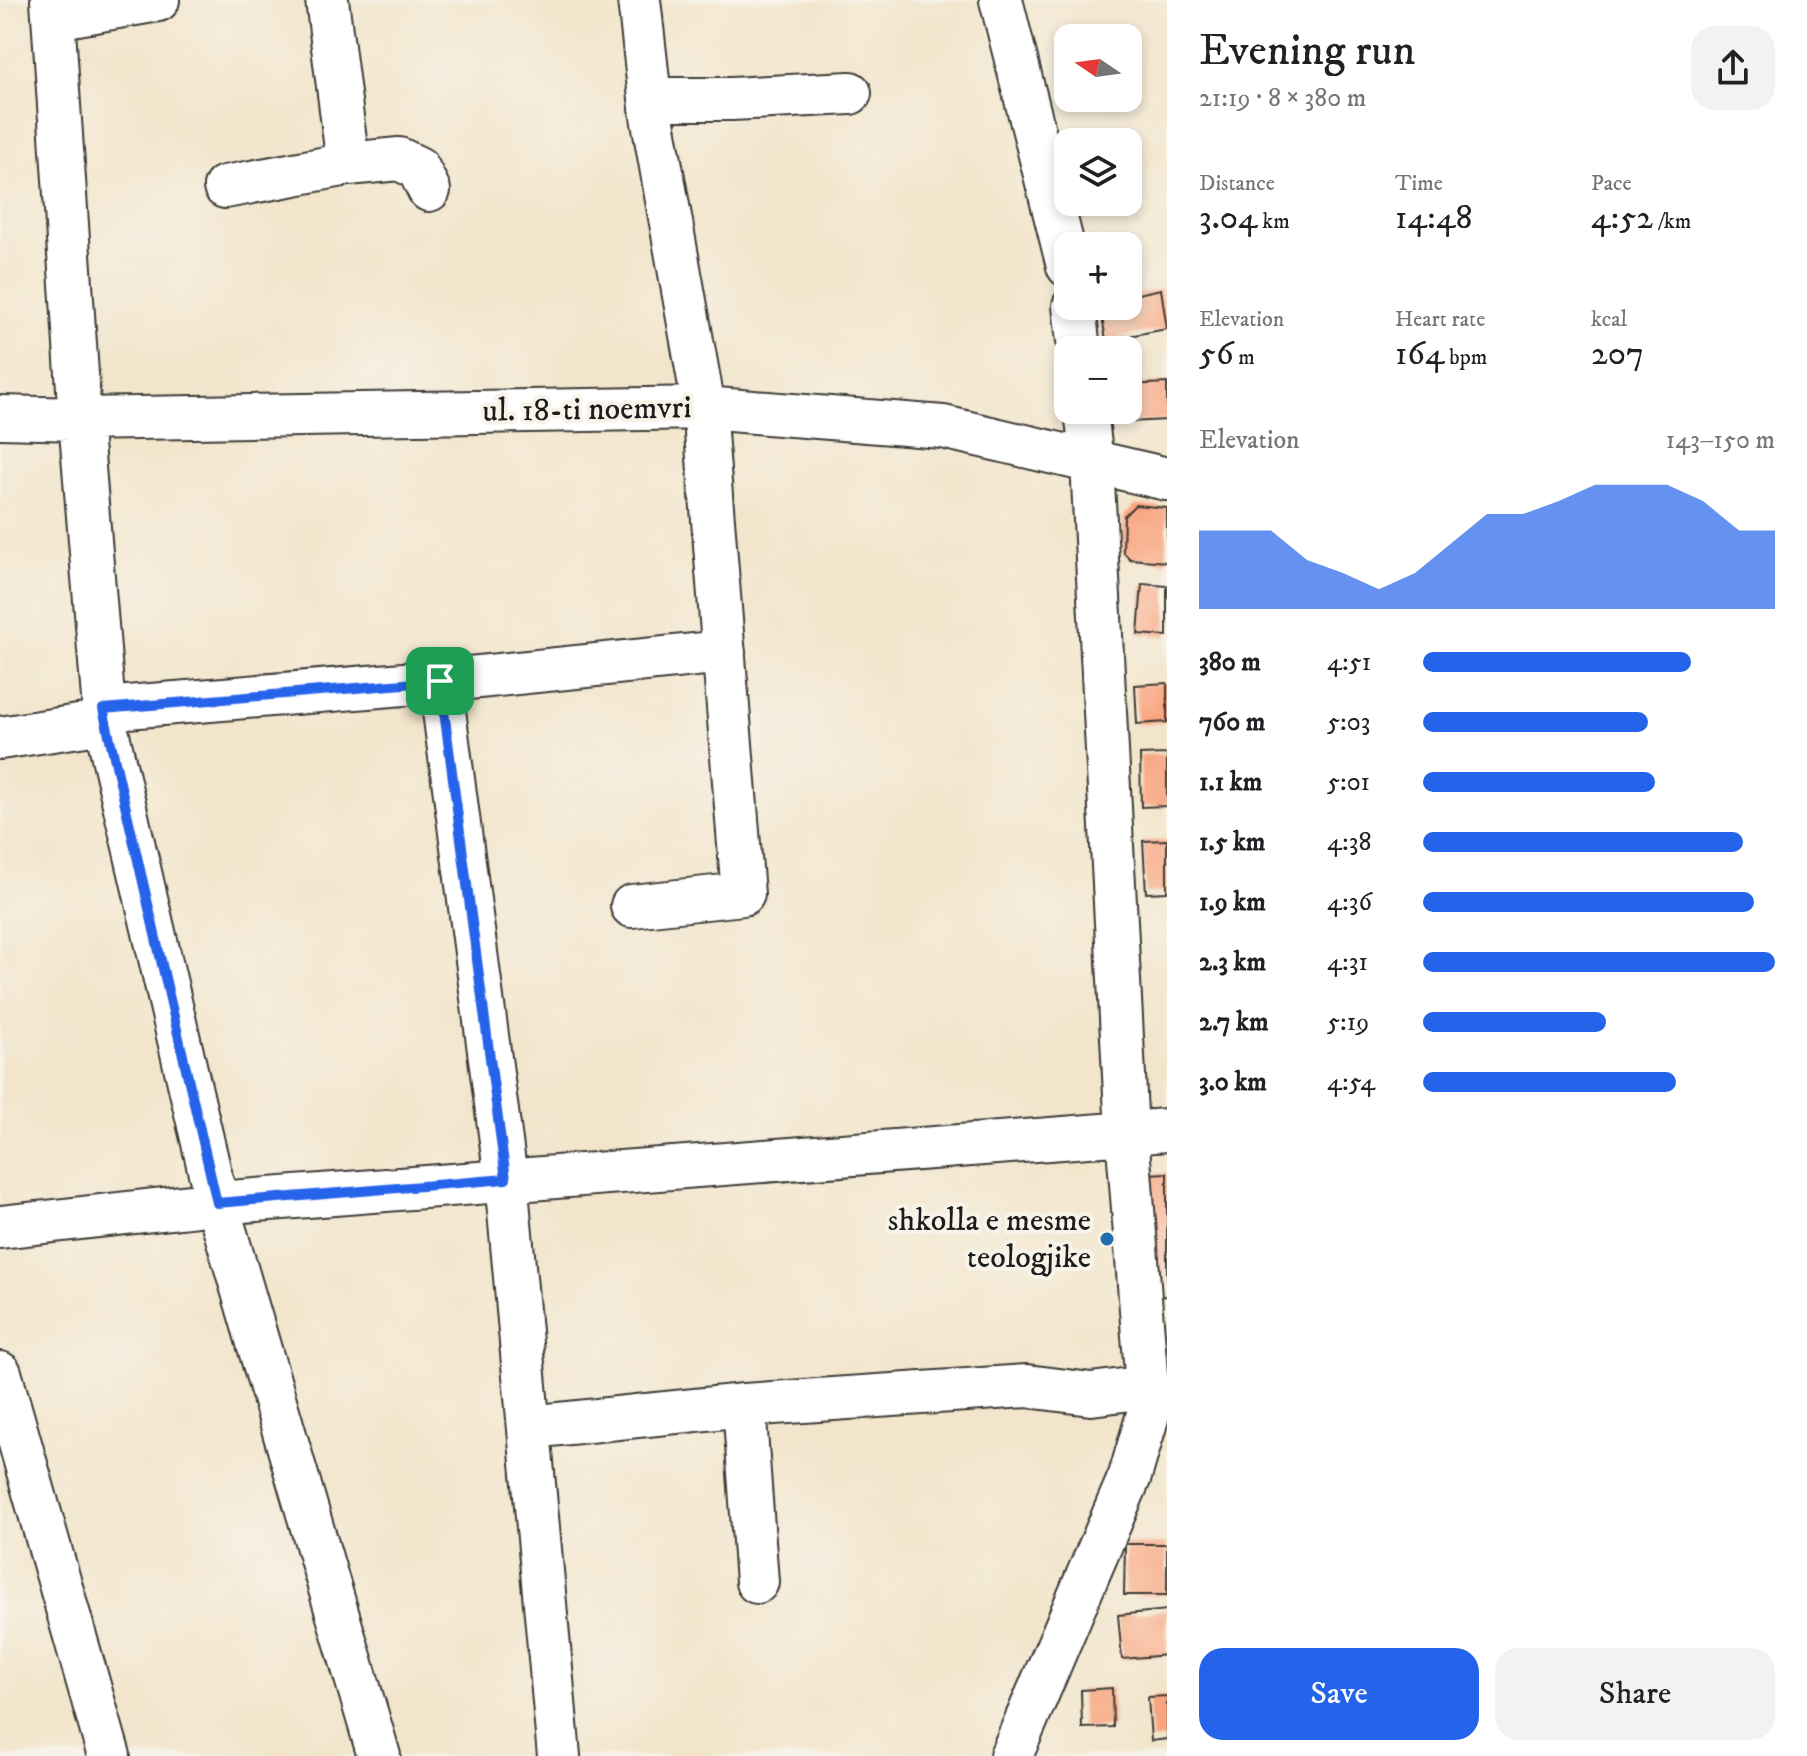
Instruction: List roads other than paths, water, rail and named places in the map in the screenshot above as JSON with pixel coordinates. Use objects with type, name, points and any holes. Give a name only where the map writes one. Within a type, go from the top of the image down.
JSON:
[{"type":"street","points":[[158,0],[53,9],[80,419],[104,715],[217,1203],[379,1756]]},
{"type":"street","points":[[327,0],[348,164]]},
{"type":"street","points":[[632,906],[743,894],[704,408],[650,99],[639,0]]},
{"type":"street","points":[[1001,0],[1059,232]]},
{"type":"street","points":[[650,99],[731,99],[850,93]]},
{"type":"street","points":[[225,187],[348,164],[399,159],[418,168],[429,190]]},
{"type":"street","name":"ul. 18-ti noemvri","points":[[0,417],[80,419],[704,408],[943,427],[1167,479]]},
{"type":"street","points":[[1011,1756],[1130,1476],[1149,1411],[1147,1132],[1088,424]]},
{"type":"street","points":[[0,738],[104,715],[724,652]]},
{"type":"street","points":[[440,681],[506,1179],[559,1756]]},
{"type":"street","points":[[0,1227],[217,1203],[506,1179],[1147,1132]]},
{"type":"street","points":[[0,1373],[109,1756]]},
{"type":"street","points":[[530,1427],[744,1405],[1027,1386],[1091,1394],[1147,1387]]},
{"type":"street","points":[[744,1405],[757,1582]]},
{"type":"place","name":"shkolla e mesme teologjike","points":[[1107,1239]]}]
